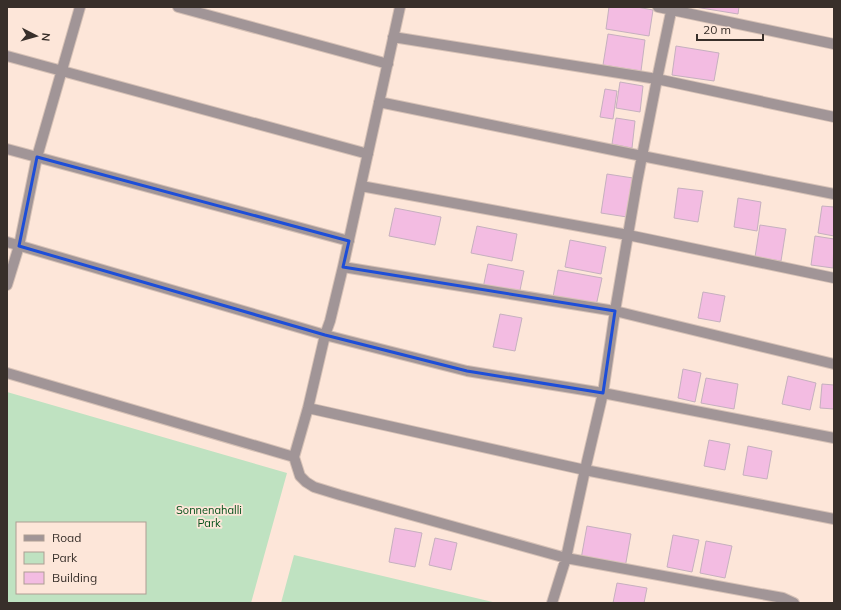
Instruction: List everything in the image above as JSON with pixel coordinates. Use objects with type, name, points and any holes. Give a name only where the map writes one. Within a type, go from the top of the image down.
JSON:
[{"type":"street","points":[[7,285],[19,246],[37,157],[80,7]]},
{"type":"street","points":[[178,7],[388,64]]},
{"type":"street","points":[[400,7],[343,267],[308,408],[294,457],[300,476],[314,487],[340,496],[566,558],[783,598],[794,603]]},
{"type":"street","points":[[658,7],[672,8],[834,44]]},
{"type":"street","points":[[552,603],[566,558],[585,470],[604,393],[615,311],[637,182],[672,8]]},
{"type":"street","points":[[393,37],[657,79],[834,117]]},
{"type":"street","points":[[7,56],[368,154]]},
{"type":"street","points":[[379,102],[834,194]]},
{"type":"street","points":[[7,149],[348,241]]},
{"type":"street","points":[[361,186],[628,235],[834,278]]},
{"type":"street","points":[[7,242],[325,335],[467,371],[604,393],[834,438]]},
{"type":"street","points":[[343,267],[615,311],[834,364]]},
{"type":"street","points":[[7,373],[294,457]]},
{"type":"street","points":[[308,408],[585,470],[834,519]]},
{"type":"highlighted area","points":[[37,157],[349,241],[343,267],[615,311],[603,393],[467,371],[325,335],[19,246]]},
{"type":"green space","name":"Sonnenahalli Park","points":[[7,392],[287,473],[251,603],[7,603]]},
{"type":"green space","points":[[294,555],[497,603],[281,603]]},
{"type":"building","points":[[609,7],[637,7],[653,10],[649,36],[606,29]]},
{"type":"building","points":[[695,7],[739,7],[738,14]]},
{"type":"building","points":[[608,34],[645,40],[641,71],[603,65]]},
{"type":"building","points":[[676,46],[719,53],[714,81],[672,75]]},
{"type":"building","points":[[620,82],[643,86],[640,112],[616,108]]},
{"type":"building","points":[[605,89],[617,91],[613,119],[600,117]]},
{"type":"building","points":[[616,118],[635,121],[632,148],[612,144]]},
{"type":"building","points":[[607,174],[633,178],[627,217],[601,213]]},
{"type":"building","points":[[678,188],[703,191],[698,222],[674,218]]},
{"type":"building","points":[[738,198],[761,202],[757,231],[734,227]]},
{"type":"building","points":[[822,206],[834,207],[834,236],[818,233]]},
{"type":"building","points":[[395,208],[441,217],[435,245],[389,236]]},
{"type":"building","points":[[760,225],[786,229],[781,261],[755,257]]},
{"type":"building","points":[[477,226],[517,234],[512,261],[471,253]]},
{"type":"building","points":[[815,236],[834,239],[833,268],[811,265]]},
{"type":"building","points":[[570,240],[606,247],[601,274],[565,267]]},
{"type":"building","points":[[488,264],[524,271],[519,295],[483,288]]},
{"type":"building","points":[[558,270],[602,278],[596,306],[553,297]]},
{"type":"building","points":[[703,292],[725,296],[720,322],[698,318]]},
{"type":"building","points":[[500,314],[522,318],[515,351],[493,347]]},
{"type":"building","points":[[683,369],[701,373],[695,402],[678,398]]},
{"type":"building","points":[[788,376],[816,383],[810,410],[782,404]]},
{"type":"building","points":[[706,378],[738,384],[734,409],[701,403]]},
{"type":"building","points":[[822,384],[834,385],[834,409],[820,408]]},
{"type":"building","points":[[709,440],[730,444],[725,470],[704,466]]},
{"type":"building","points":[[748,446],[772,451],[767,479],[743,475]]},
{"type":"building","points":[[587,526],[631,534],[625,568],[581,559]]},
{"type":"building","points":[[395,528],[422,533],[415,567],[389,562]]},
{"type":"building","points":[[673,535],[699,540],[692,572],[667,567]]},
{"type":"building","points":[[435,538],[457,543],[451,570],[429,565]]},
{"type":"building","points":[[706,541],[732,546],[725,578],[700,573]]},
{"type":"building","points":[[617,583],[647,588],[644,603],[613,603]]}]
